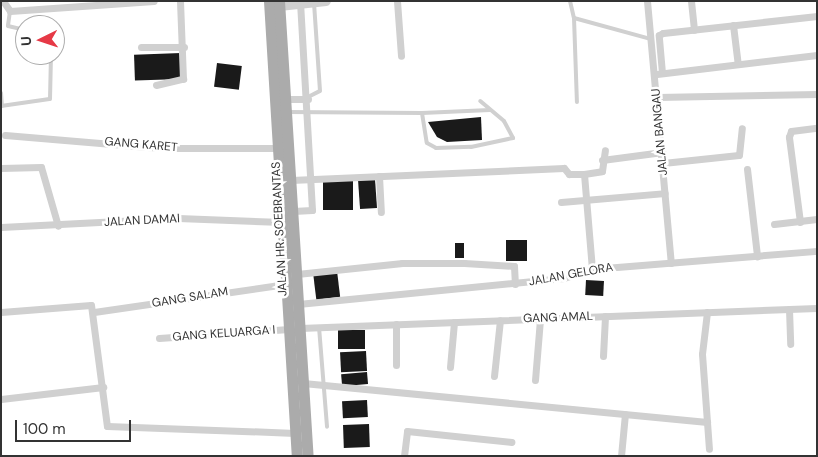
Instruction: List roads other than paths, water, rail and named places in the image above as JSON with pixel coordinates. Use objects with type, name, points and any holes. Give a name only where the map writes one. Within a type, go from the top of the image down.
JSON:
[{"type":"main road","name":"JALAN HR. SOEBRANTAS","points":[[276,3],[286,98],[298,304],[294,329],[296,456]]},
{"type":"main road","name":"JALAN HR. SOEBRANTAS","points":[[276,3],[278,148],[286,284],[303,383],[308,456]]},
{"type":"street","points":[[3,1],[10,11],[154,1]]},
{"type":"street","points":[[276,3],[326,1]]},
{"type":"street","points":[[397,1],[401,56]]},
{"type":"street","name":"JALAN BANGAU","points":[[647,1],[651,39],[658,74],[657,97],[671,263]]},
{"type":"street","points":[[691,1],[694,30]]},
{"type":"street","points":[[156,85],[183,79],[182,3]]},
{"type":"street","points":[[293,211],[312,210],[308,98],[300,3]]},
{"type":"street","points":[[817,16],[659,35],[658,74],[817,55]]},
{"type":"street","points":[[733,25],[738,64]]},
{"type":"street","points":[[140,48],[184,47]]},
{"type":"street","points":[[657,97],[817,94]]},
{"type":"street","points":[[286,98],[308,98]]},
{"type":"street","points":[[663,163],[739,155],[742,128]]},
{"type":"street","points":[[800,222],[788,138],[791,131],[817,128]]},
{"type":"street","name":"GANG KARET","points":[[5,135],[158,148],[278,148]]},
{"type":"street","points":[[291,180],[564,168],[569,174],[584,174],[602,172],[602,160],[606,150]]},
{"type":"street","points":[[602,160],[662,152]]},
{"type":"street","points":[[1,168],[41,167],[58,226]]},
{"type":"street","points":[[746,169],[757,256]]},
{"type":"street","points":[[584,174],[592,269]]},
{"type":"street","points":[[379,176],[381,212]]},
{"type":"street","points":[[561,202],[665,193]]},
{"type":"street","name":"JALAN DAMAI","points":[[1,227],[58,226],[178,218],[282,222]]},
{"type":"street","points":[[774,224],[817,219]]},
{"type":"street","name":"JALAN GELORA","points":[[298,304],[515,284],[564,278],[592,269],[817,251]]},
{"type":"street","points":[[296,274],[402,263],[464,263],[514,266],[515,284]]},
{"type":"street","name":"GANG SALAM","points":[[1,312],[93,308],[286,284]]},
{"type":"street","points":[[93,308],[110,427],[295,433]]},
{"type":"street","name":"GANG AMAL","points":[[294,329],[817,308]]},
{"type":"street","points":[[789,309],[790,344]]},
{"type":"street","points":[[707,312],[702,354],[709,449]]},
{"type":"street","points":[[603,356],[605,316]]},
{"type":"street","points":[[535,380],[540,318]]},
{"type":"street","points":[[494,376],[500,320]]},
{"type":"street","points":[[450,367],[454,322]]},
{"type":"street","points":[[396,324],[396,365]]},
{"type":"street","name":"GANG KELUARGA I","points":[[159,338],[294,329]]},
{"type":"street","points":[[303,383],[324,383],[707,422]]},
{"type":"street","points":[[1,400],[103,387]]},
{"type":"street","points":[[622,456],[625,414]]},
{"type":"street","points":[[404,456],[407,431],[511,442]]},
{"type":"lane","points":[[570,1],[574,18],[577,102]]},
{"type":"lane","points":[[308,98],[320,92],[314,2]]},
{"type":"lane","points":[[10,11],[7,23],[10,28],[15,29]]},
{"type":"lane","points":[[574,18],[651,39]]},
{"type":"lane","points":[[1,24],[7,23]]},
{"type":"lane","points":[[1,94],[1,106],[50,99],[51,65]]},
{"type":"lane","points":[[422,112],[424,134],[430,146],[472,148],[515,136],[480,101]]},
{"type":"lane","points":[[287,112],[490,110]]},
{"type":"lane","points":[[320,327],[327,427]]}]
